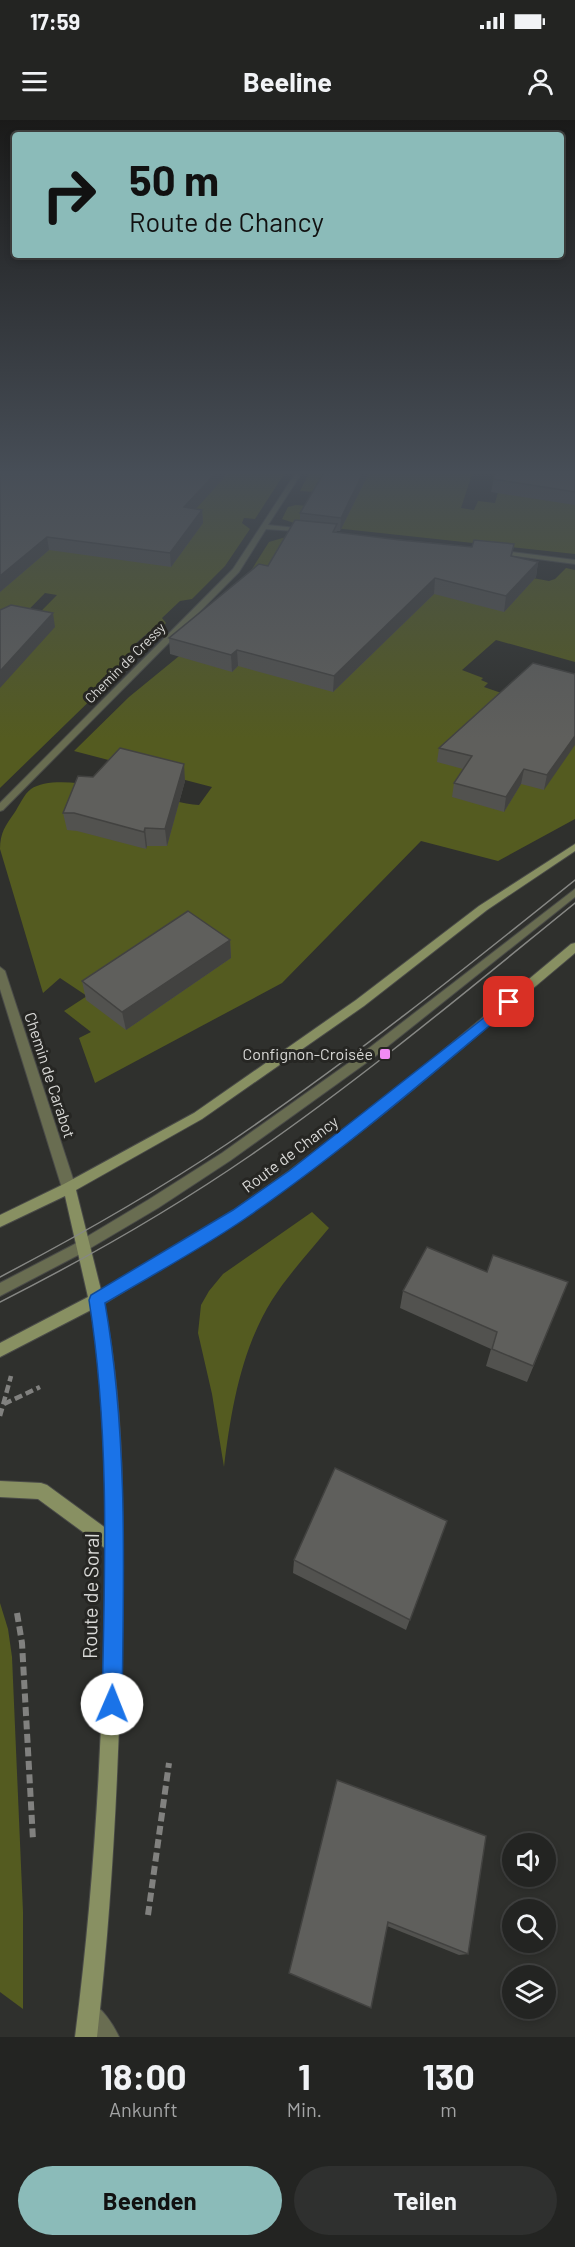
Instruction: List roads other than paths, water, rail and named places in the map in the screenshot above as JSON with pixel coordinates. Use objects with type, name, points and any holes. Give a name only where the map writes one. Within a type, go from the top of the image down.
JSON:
[{"type":"main road","points":[[0,1221],[69,1188],[164,1137],[252,1081],[360,1003],[483,908],[575,847]]},
{"type":"main road","name":"Route de Chancy","points":[[0,1350],[97,1300],[238,1215],[294,1175],[402,1091],[575,947]]},
{"type":"main road","name":"Route de Soral","points":[[69,1188],[97,1300],[108,1377],[115,1545],[107,1818],[86,2037]]},
{"type":"main road","points":[[0,1489],[41,1491],[115,1545]]},
{"type":"street","name":"Chemin de Cressy","points":[[0,808],[236,570],[243,560]]},
{"type":"street","points":[[0,1290],[84,1246],[190,1183],[276,1125],[575,892]]},
{"type":"street","name":"Chemin de Carabot","points":[[0,971],[69,1188]]},
{"type":"street","points":[[90,2013],[108,2037]]},
{"type":"tram line","points":[[0,1277],[172,1180],[272,1113],[447,982],[575,880]]},
{"type":"tram line","points":[[0,1302],[128,1233],[251,1155],[375,1064],[575,903]]},
{"type":"place","name":"Confignon-Croisée","points":[[385,1054]]}]
